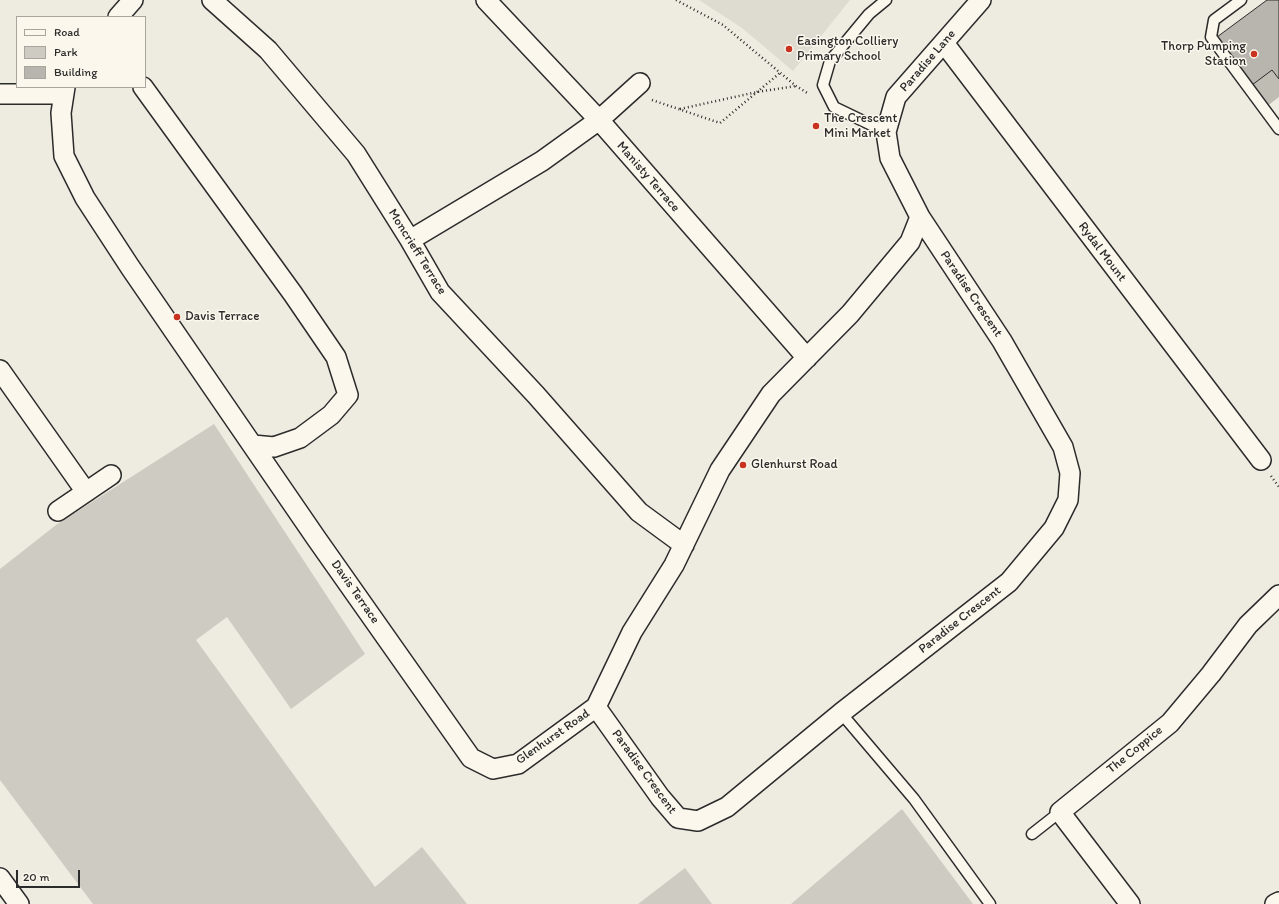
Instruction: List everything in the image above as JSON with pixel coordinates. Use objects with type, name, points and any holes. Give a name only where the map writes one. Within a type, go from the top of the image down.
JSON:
[{"type":"street","points":[[119,16],[133,0]]},
{"type":"street","name":"Moncrieff Terrace","points":[[212,0],[268,50],[356,154],[410,240],[440,292],[536,395],[639,512],[684,545]]},
{"type":"street","name":"Manisty Terrace","points":[[486,0],[598,120],[806,358]]},
{"type":"street","name":"Paradise Lane","points":[[920,217],[890,158],[886,132],[896,97],[981,0]]},
{"type":"street","name":"Rydal Mount","points":[[944,43],[1261,460]]},
{"type":"street","points":[[144,88],[293,294],[336,357],[348,395],[331,415],[300,438],[274,446],[253,445]]},
{"type":"street","points":[[410,240],[542,161],[598,120],[634,88]]},
{"type":"street","points":[[0,94],[64,90]]},
{"type":"street","name":"Davis Terrace","points":[[64,90],[61,113],[64,156],[85,198],[130,267],[471,758],[493,769]]},
{"type":"street","name":"Glenhurst Road","points":[[493,769],[518,764],[596,707],[632,632],[674,565],[720,470],[770,394],[850,314],[910,242],[920,217]]},
{"type":"street","name":"Paradise Crescent","points":[[596,707],[660,797],[678,818],[698,821],[727,807],[841,713],[1009,582],[1054,528],[1068,500],[1070,473],[1063,447],[1002,341],[920,217]]},
{"type":"street","points":[[0,370],[86,492]]},
{"type":"street","points":[[58,511],[111,475]]},
{"type":"street","name":"The Coppice","points":[[1060,812],[1170,722],[1212,674],[1248,625],[1279,595]]},
{"type":"street","points":[[1060,812],[1130,904]]},
{"type":"street","points":[[0,878],[19,904]]},
{"type":"street","points":[[1275,904],[1279,902]]},
{"type":"lane","points":[[886,0],[869,14],[830,61],[823,85],[834,107],[886,132]]},
{"type":"lane","points":[[1240,0],[1214,20],[1211,37],[1279,129]]},
{"type":"lane","points":[[841,713],[914,799],[990,904]]},
{"type":"lane","points":[[1032,834],[1060,812]]},
{"type":"path","points":[[676,0],[723,25],[796,86],[812,96],[831,101]]},
{"type":"path","points":[[634,88],[680,110],[720,123],[781,72]]},
{"type":"path","points":[[680,110],[757,92],[796,86]]},
{"type":"shaded area","name":"Easington Colliery Primary School","points":[[699,0],[850,0],[793,71],[742,28]]},
{"type":"green space","points":[[214,424],[365,654],[291,709],[227,617],[196,640],[375,887],[422,847],[467,904],[93,904],[0,780],[0,569],[56,525]]},
{"type":"green space","points":[[902,809],[973,904],[791,904]]},
{"type":"green space","points":[[685,868],[712,904],[638,904]]},
{"type":"building","name":"Thorp Pumping Station","points":[[1267,0],[1279,0],[1279,79],[1272,70],[1252,85],[1217,37]]},
{"type":"place","name":"Easington Colliery Primary School","points":[[789,49]]},
{"type":"place","name":"Thorp Pumping Station","points":[[1254,54]]},
{"type":"place","name":"The Crescent Mini Market","points":[[816,126]]},
{"type":"place","name":"Davis Terrace","points":[[177,317]]},
{"type":"place","name":"Glenhurst Road","points":[[743,465]]}]
